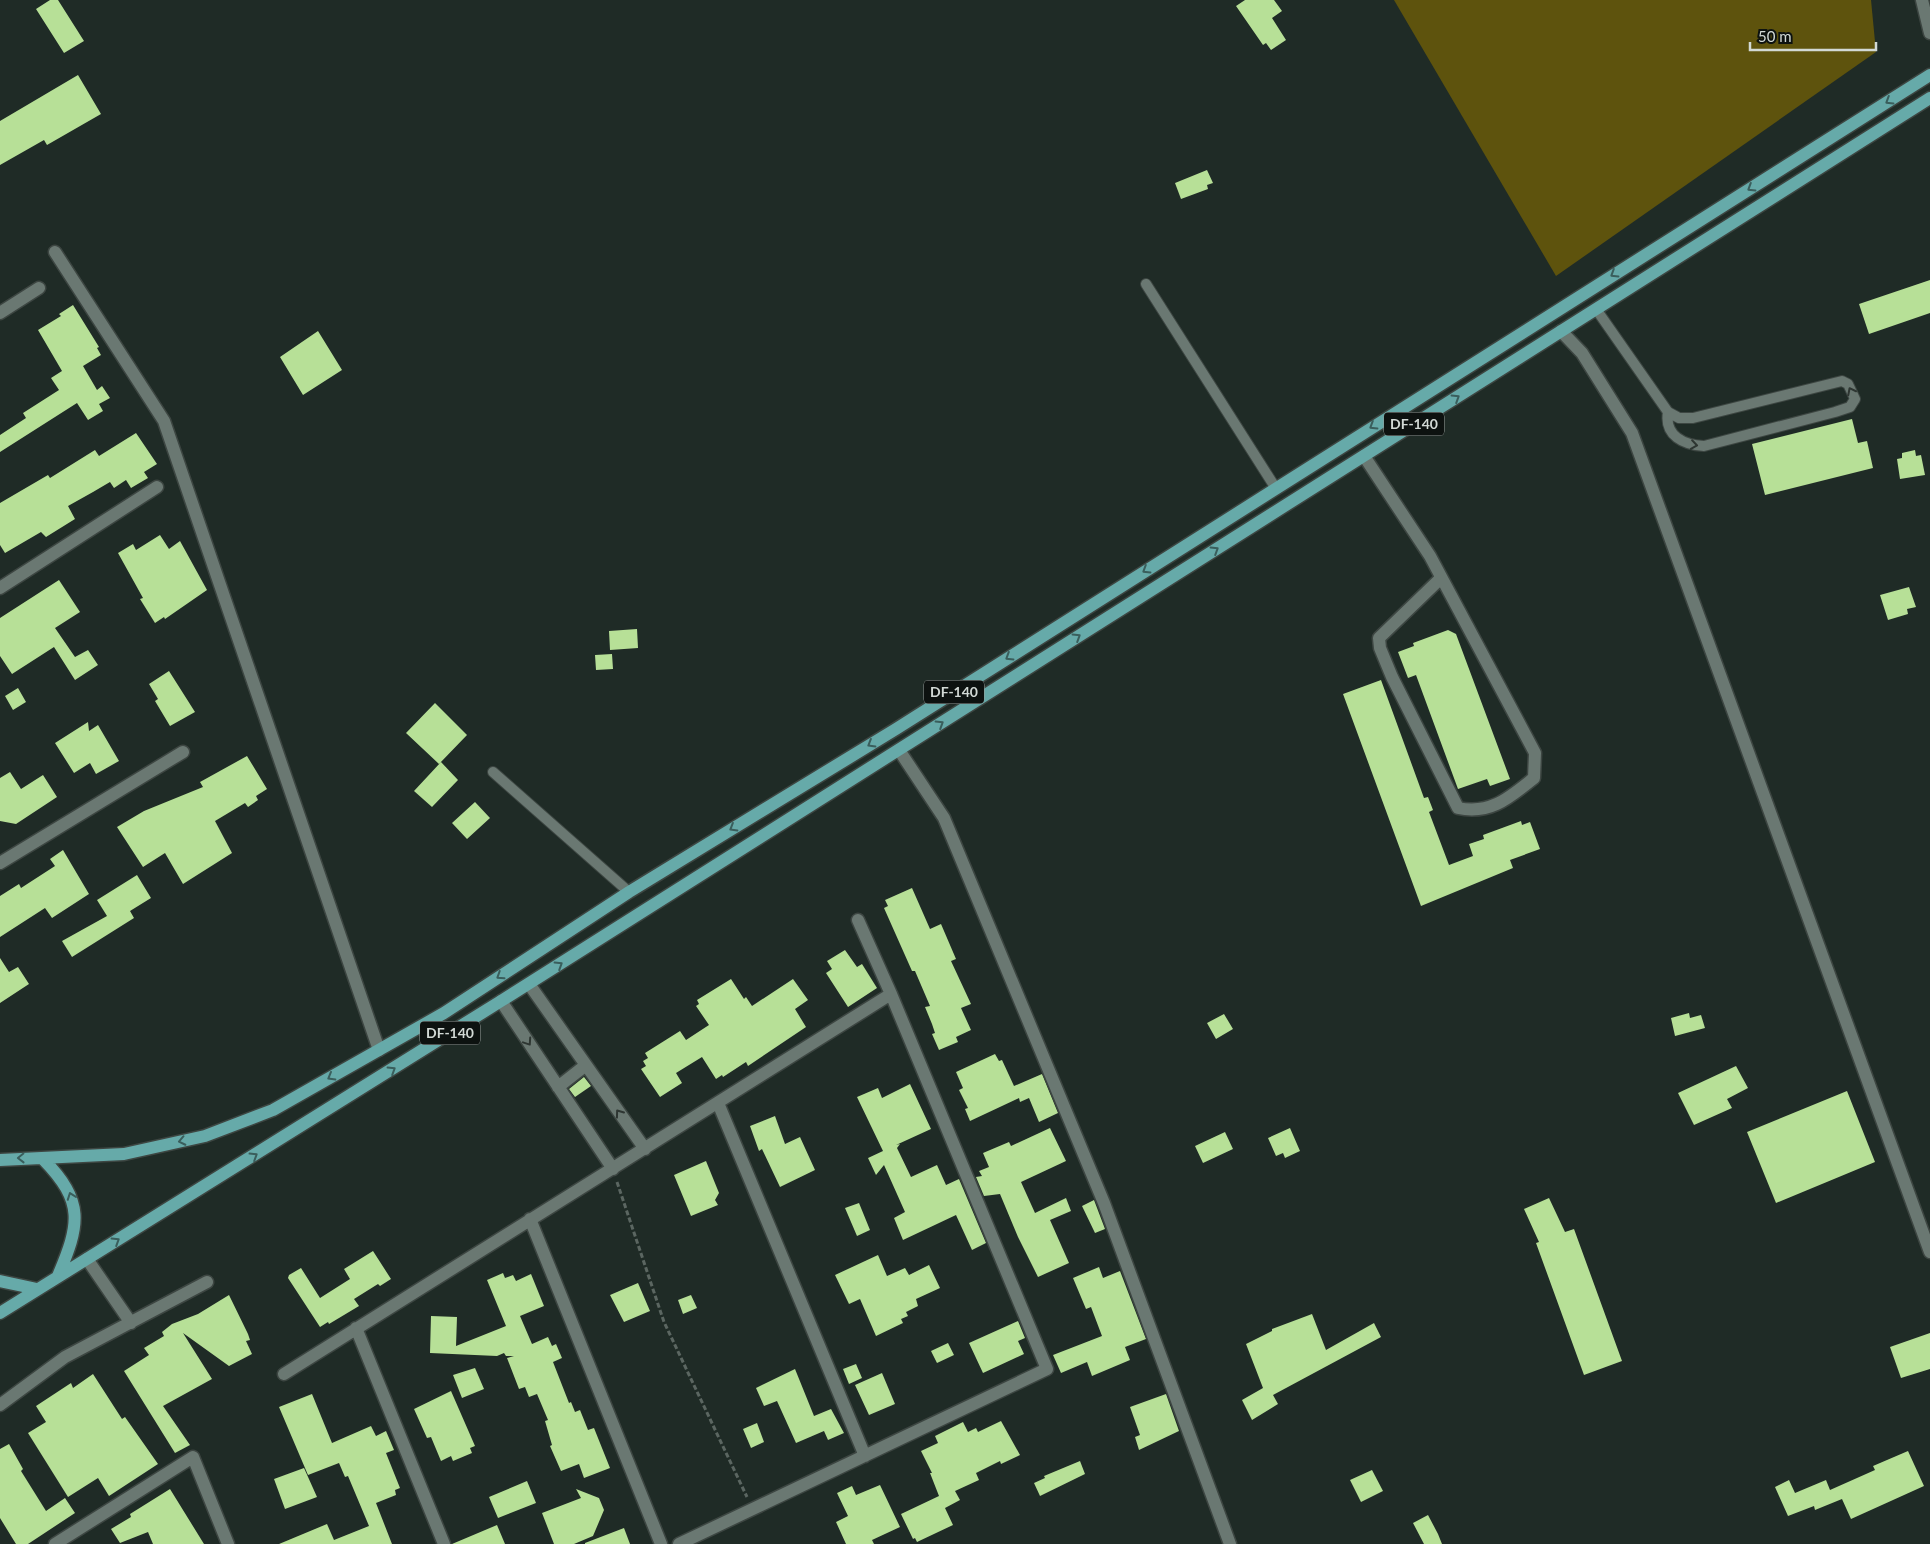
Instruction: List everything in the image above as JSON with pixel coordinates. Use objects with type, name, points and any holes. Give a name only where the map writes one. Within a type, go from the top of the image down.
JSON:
[{"type":"main road","name":"DF-140","points":[[0,1160],[21,1157],[43,1159],[124,1154],[205,1136],[273,1110],[444,1013],[629,892],[896,728],[1930,75]]},
{"type":"main road","name":"DF-140","points":[[0,1313],[502,1001],[1930,98]]},
{"type":"main road","points":[[43,1159],[60,1176],[68,1189],[74,1206],[76,1226],[73,1239],[58,1276]]},
{"type":"main road","points":[[0,1281],[38,1289]]},
{"type":"street","points":[[1922,0],[1930,33]]},
{"type":"street","points":[[55,252],[164,421],[379,1050]]},
{"type":"street","points":[[0,313],[39,288]]},
{"type":"street","points":[[1561,331],[1582,353],[1632,433],[1930,1252]]},
{"type":"street","points":[[1364,456],[1430,556],[1535,753],[1534,778],[1502,803],[1472,811],[1458,808],[1392,677],[1380,648],[1379,638],[1441,578]]},
{"type":"street","points":[[0,588],[157,487]]},
{"type":"street","points":[[899,750],[944,818],[1104,1203],[1230,1544]]},
{"type":"street","points":[[0,863],[183,752]]},
{"type":"street","points":[[679,1544],[1047,1369],[891,994],[858,920]]},
{"type":"street","points":[[529,984],[645,1149]]},
{"type":"street","points":[[284,1374],[891,994]]},
{"type":"street","points":[[502,1001],[613,1169]]},
{"type":"street","points":[[558,1086],[586,1065]]},
{"type":"street","points":[[718,1103],[865,1456]]},
{"type":"street","points":[[530,1219],[661,1544]]},
{"type":"street","points":[[87,1260],[131,1323]]},
{"type":"street","points":[[0,1405],[65,1357],[207,1282]]},
{"type":"street","points":[[356,1328],[444,1544]]},
{"type":"street","points":[[55,1544],[193,1457],[228,1544]]},
{"type":"lane","points":[[1146,284],[1275,487]]},
{"type":"lane","points":[[1596,309],[1668,412],[1679,418],[1693,418],[1842,381],[1848,384],[1855,399],[1850,407],[1835,412],[1704,446],[1689,446],[1676,439],[1669,427],[1668,412]]},
{"type":"lane","points":[[493,772],[629,892]]},
{"type":"path","points":[[613,1169],[664,1322],[753,1509]]},
{"type":"shaded area","points":[[1394,0],[1871,0],[1876,52],[1556,276]]},
{"type":"building","points":[[50,0],[58,0],[84,41],[64,53],[36,9]]},
{"type":"building","points":[[1245,0],[1274,0],[1282,11],[1272,18],[1286,40],[1271,50],[1266,43],[1263,45],[1236,6]]},
{"type":"building","points":[[78,75],[101,114],[47,145],[44,140],[0,165],[0,121]]},
{"type":"building","points":[[1207,170],[1213,183],[1207,185],[1208,189],[1181,199],[1175,183]]},
{"type":"building","points":[[1930,280],[1930,313],[1869,334],[1859,304]]},
{"type":"building","points":[[73,305],[99,347],[97,348],[101,355],[83,366],[97,390],[102,386],[110,398],[99,404],[103,411],[88,420],[77,403],[0,452],[0,435],[26,418],[23,413],[59,390],[51,378],[62,371],[38,330],[61,316],[59,314]]},
{"type":"building","points":[[318,331],[342,370],[303,395],[280,357]]},
{"type":"building","points":[[1852,419],[1858,443],[1867,441],[1873,468],[1765,495],[1752,444]]},
{"type":"building","points":[[136,433],[157,464],[144,472],[148,478],[131,488],[126,480],[114,488],[110,482],[68,506],[75,519],[46,537],[41,532],[5,553],[0,545],[0,503],[48,475],[50,478],[95,450],[99,456]]},
{"type":"building","points":[[1915,450],[1916,456],[1921,455],[1925,475],[1900,479],[1897,459],[1902,458],[1902,453]]},
{"type":"building","points":[[160,535],[169,549],[180,541],[207,590],[165,619],[164,617],[155,623],[140,599],[143,598],[118,553],[133,544],[136,550]]},
{"type":"building","points":[[59,580],[80,612],[55,628],[75,657],[88,650],[98,665],[75,680],[54,647],[12,674],[0,656],[0,618]]},
{"type":"building","points":[[1909,587],[1916,607],[1907,609],[1908,614],[1888,620],[1880,595]]},
{"type":"building","points":[[637,629],[638,648],[610,650],[609,631]]},
{"type":"building","points":[[1448,630],[1456,634],[1510,779],[1490,786],[1487,779],[1458,789],[1416,675],[1408,678],[1398,652],[1414,646],[1413,643]]},
{"type":"building","points":[[612,654],[613,669],[596,670],[595,655]]},
{"type":"building","points":[[169,671],[195,712],[170,726],[155,701],[158,699],[149,684]]},
{"type":"building","points":[[1381,680],[1424,798],[1428,797],[1433,810],[1429,812],[1449,865],[1473,856],[1469,844],[1484,839],[1483,835],[1521,821],[1522,825],[1530,822],[1540,849],[1510,860],[1513,868],[1421,906],[1343,694]]},
{"type":"building","points":[[18,688],[26,702],[13,710],[5,696]]},
{"type":"building","points":[[435,703],[467,735],[439,764],[406,733]]},
{"type":"building","points":[[88,722],[89,731],[98,725],[119,761],[96,774],[90,763],[74,773],[55,743]]},
{"type":"building","points":[[247,756],[267,789],[256,796],[258,800],[248,807],[245,803],[215,821],[232,853],[183,884],[165,853],[143,867],[117,827],[144,811],[203,787],[200,782]]},
{"type":"building","points":[[441,762],[458,780],[432,807],[414,791]]},
{"type":"building","points":[[10,772],[21,789],[43,775],[57,797],[16,824],[0,821],[0,778]]},
{"type":"building","points":[[475,802],[490,818],[467,839],[452,823]]},
{"type":"building","points":[[63,850],[89,894],[52,918],[45,908],[0,937],[0,896],[19,884],[21,888],[55,866],[50,859]]},
{"type":"building","points":[[137,875],[151,898],[130,911],[134,918],[72,957],[62,941],[107,916],[97,900]]},
{"type":"building","points":[[912,888],[930,929],[941,924],[956,959],[951,961],[971,1004],[961,1008],[971,1030],[956,1037],[958,1042],[939,1050],[932,1034],[935,1033],[925,1007],[930,1006],[884,908],[888,906],[885,900]]},
{"type":"building","points":[[845,950],[857,967],[862,964],[877,988],[848,1007],[826,973],[832,969],[827,961]]},
{"type":"building","points":[[0,958],[9,972],[18,967],[29,984],[0,1003]]},
{"type":"building","points":[[731,979],[744,999],[746,997],[752,1006],[793,979],[808,1000],[795,1009],[806,1027],[748,1066],[746,1062],[723,1077],[722,1075],[716,1079],[702,1057],[676,1073],[682,1083],[660,1097],[641,1069],[646,1066],[643,1061],[648,1058],[645,1053],[680,1031],[686,1040],[709,1025],[696,1006],[699,1004],[697,1000]]},
{"type":"building","points":[[1689,1013],[1690,1018],[1701,1015],[1705,1028],[1675,1036],[1671,1018]]},
{"type":"building","points":[[1224,1014],[1233,1029],[1216,1039],[1207,1023]]},
{"type":"building","points":[[995,1054],[999,1061],[1002,1060],[1014,1086],[1042,1074],[1058,1113],[1039,1122],[1029,1098],[1020,1102],[1019,1098],[970,1121],[965,1109],[968,1108],[959,1090],[963,1088],[956,1072]]},
{"type":"building","points":[[1736,1066],[1748,1088],[1727,1099],[1732,1108],[1694,1125],[1678,1093]]},
{"type":"building","points":[[584,1077],[591,1086],[575,1097],[569,1089]]},
{"type":"building","points":[[910,1084],[931,1129],[896,1145],[900,1144],[897,1148],[911,1177],[937,1165],[946,1185],[959,1179],[986,1243],[972,1250],[956,1215],[903,1240],[894,1218],[905,1212],[884,1165],[876,1175],[868,1158],[883,1151],[857,1097],[878,1088],[882,1098]]},
{"type":"building","points":[[1847,1091],[1875,1162],[1776,1203],[1747,1132]]},
{"type":"building","points":[[775,1116],[785,1144],[800,1137],[815,1170],[780,1187],[762,1149],[759,1151],[750,1126]]},
{"type":"building","points":[[1050,1128],[1066,1161],[1021,1182],[1035,1213],[1066,1198],[1071,1211],[1050,1220],[1069,1263],[1038,1277],[1018,1237],[1000,1194],[984,1196],[976,1177],[982,1176],[979,1171],[989,1167],[983,1153],[1009,1142],[1011,1146]]},
{"type":"building","points":[[1290,1128],[1300,1151],[1285,1158],[1283,1153],[1276,1156],[1268,1138]]},
{"type":"building","points":[[1225,1132],[1233,1149],[1203,1163],[1195,1146]]},
{"type":"building","points":[[706,1161],[719,1193],[715,1200],[718,1205],[691,1216],[674,1175]]},
{"type":"building","points":[[1549,1198],[1565,1232],[1574,1229],[1622,1361],[1584,1375],[1536,1243],[1539,1242],[1524,1209]]},
{"type":"building","points":[[1094,1200],[1105,1229],[1095,1233],[1082,1206]]},
{"type":"building","points":[[859,1203],[870,1230],[857,1236],[845,1208]]},
{"type":"building","points":[[373,1251],[391,1279],[380,1286],[378,1284],[354,1299],[359,1306],[329,1324],[328,1322],[320,1327],[288,1278],[289,1275],[301,1268],[320,1298],[350,1279],[344,1269]]},
{"type":"building","points":[[878,1255],[887,1276],[905,1268],[909,1275],[929,1265],[940,1288],[916,1299],[918,1306],[906,1312],[908,1316],[901,1319],[903,1323],[876,1336],[860,1299],[849,1304],[835,1275]]},
{"type":"building","points":[[1099,1267],[1103,1278],[1120,1271],[1146,1339],[1125,1347],[1130,1360],[1092,1376],[1087,1362],[1061,1373],[1053,1355],[1102,1336],[1091,1307],[1086,1309],[1073,1278]]},
{"type":"building","points":[[503,1273],[505,1278],[513,1275],[516,1281],[531,1274],[544,1306],[520,1316],[532,1344],[548,1337],[552,1346],[556,1344],[562,1358],[553,1362],[569,1403],[571,1402],[575,1412],[580,1410],[588,1430],[594,1428],[610,1468],[584,1478],[579,1464],[561,1471],[550,1446],[552,1445],[545,1421],[548,1420],[537,1394],[529,1397],[525,1387],[519,1389],[507,1358],[514,1356],[506,1356],[504,1353],[497,1356],[430,1353],[431,1316],[457,1317],[456,1346],[506,1326],[487,1280]]},
{"type":"building","points":[[638,1283],[650,1311],[624,1322],[610,1295]]},
{"type":"building","points":[[229,1295],[248,1334],[250,1340],[246,1341],[252,1354],[229,1366],[183,1333],[212,1379],[163,1406],[190,1445],[175,1453],[124,1371],[149,1355],[144,1348],[164,1336],[162,1332],[172,1324],[198,1314]]},
{"type":"building","points":[[691,1295],[697,1308],[683,1314],[678,1300]]},
{"type":"building","points":[[1312,1314],[1326,1350],[1374,1323],[1381,1337],[1273,1395],[1278,1404],[1252,1420],[1242,1400],[1263,1388],[1246,1344],[1272,1331],[1272,1329]]},
{"type":"building","points":[[1018,1321],[1025,1338],[1018,1341],[1024,1354],[983,1373],[969,1343]]},
{"type":"building","points":[[1930,1333],[1930,1369],[1901,1378],[1890,1347]]},
{"type":"building","points":[[948,1343],[954,1355],[937,1363],[931,1351]]},
{"type":"building","points":[[856,1364],[862,1378],[849,1384],[843,1369]]},
{"type":"building","points":[[475,1368],[484,1389],[462,1398],[453,1375]]},
{"type":"building","points":[[795,1369],[814,1416],[831,1409],[844,1433],[828,1440],[824,1431],[796,1443],[777,1401],[764,1406],[756,1388]]},
{"type":"building","points":[[882,1373],[895,1404],[869,1415],[855,1385]]},
{"type":"building","points":[[93,1374],[122,1419],[125,1417],[158,1464],[109,1496],[98,1478],[68,1497],[28,1433],[46,1422],[36,1406],[71,1383],[73,1388]]},
{"type":"building","points":[[451,1391],[475,1446],[470,1448],[472,1453],[453,1461],[451,1456],[441,1461],[431,1437],[427,1438],[414,1409]]},
{"type":"building","points":[[312,1394],[332,1443],[371,1426],[376,1436],[386,1431],[394,1450],[386,1453],[400,1488],[395,1490],[396,1495],[376,1503],[392,1544],[279,1544],[327,1524],[334,1540],[369,1526],[348,1476],[345,1477],[339,1463],[308,1475],[279,1407]]},
{"type":"building","points":[[1166,1394],[1179,1431],[1139,1450],[1135,1437],[1140,1435],[1130,1407]]},
{"type":"building","points":[[1001,1421],[1020,1455],[1001,1464],[1000,1461],[976,1473],[979,1480],[955,1491],[960,1500],[945,1508],[953,1525],[917,1542],[915,1538],[913,1539],[901,1514],[939,1496],[930,1473],[932,1473],[921,1451],[938,1443],[935,1436],[963,1422],[968,1432],[976,1428],[978,1432]]},
{"type":"building","points":[[757,1423],[764,1442],[751,1448],[743,1429]]},
{"type":"building","points":[[9,1444],[23,1469],[21,1471],[46,1511],[65,1498],[75,1513],[28,1544],[16,1544],[0,1518],[0,1449]]},
{"type":"building","points":[[1908,1451],[1924,1486],[1851,1519],[1842,1499],[1815,1510],[1814,1506],[1788,1516],[1775,1487],[1789,1480],[1795,1493],[1826,1480],[1830,1490],[1875,1470],[1873,1466]]},
{"type":"building","points":[[1080,1461],[1085,1474],[1040,1496],[1034,1483],[1045,1478],[1044,1476]]},
{"type":"building","points":[[304,1468],[317,1497],[285,1509],[274,1479]]},
{"type":"building","points":[[1372,1470],[1383,1491],[1361,1502],[1350,1480]]},
{"type":"building","points":[[527,1481],[536,1503],[498,1518],[489,1497]]},
{"type":"building","points":[[880,1485],[900,1527],[872,1540],[874,1544],[846,1544],[836,1522],[848,1516],[837,1493],[852,1486],[856,1495]]},
{"type":"building","points":[[170,1489],[204,1544],[153,1544],[148,1532],[120,1543],[111,1529],[131,1517],[130,1514]]},
{"type":"building","points":[[576,1489],[599,1498],[604,1510],[593,1536],[574,1544],[554,1544],[542,1513],[581,1498]]},
{"type":"building","points":[[1428,1515],[1442,1544],[1424,1544],[1413,1523]]},
{"type":"building","points":[[497,1525],[505,1544],[452,1544]]},
{"type":"building","points":[[624,1528],[630,1544],[585,1544],[585,1543]]}]
